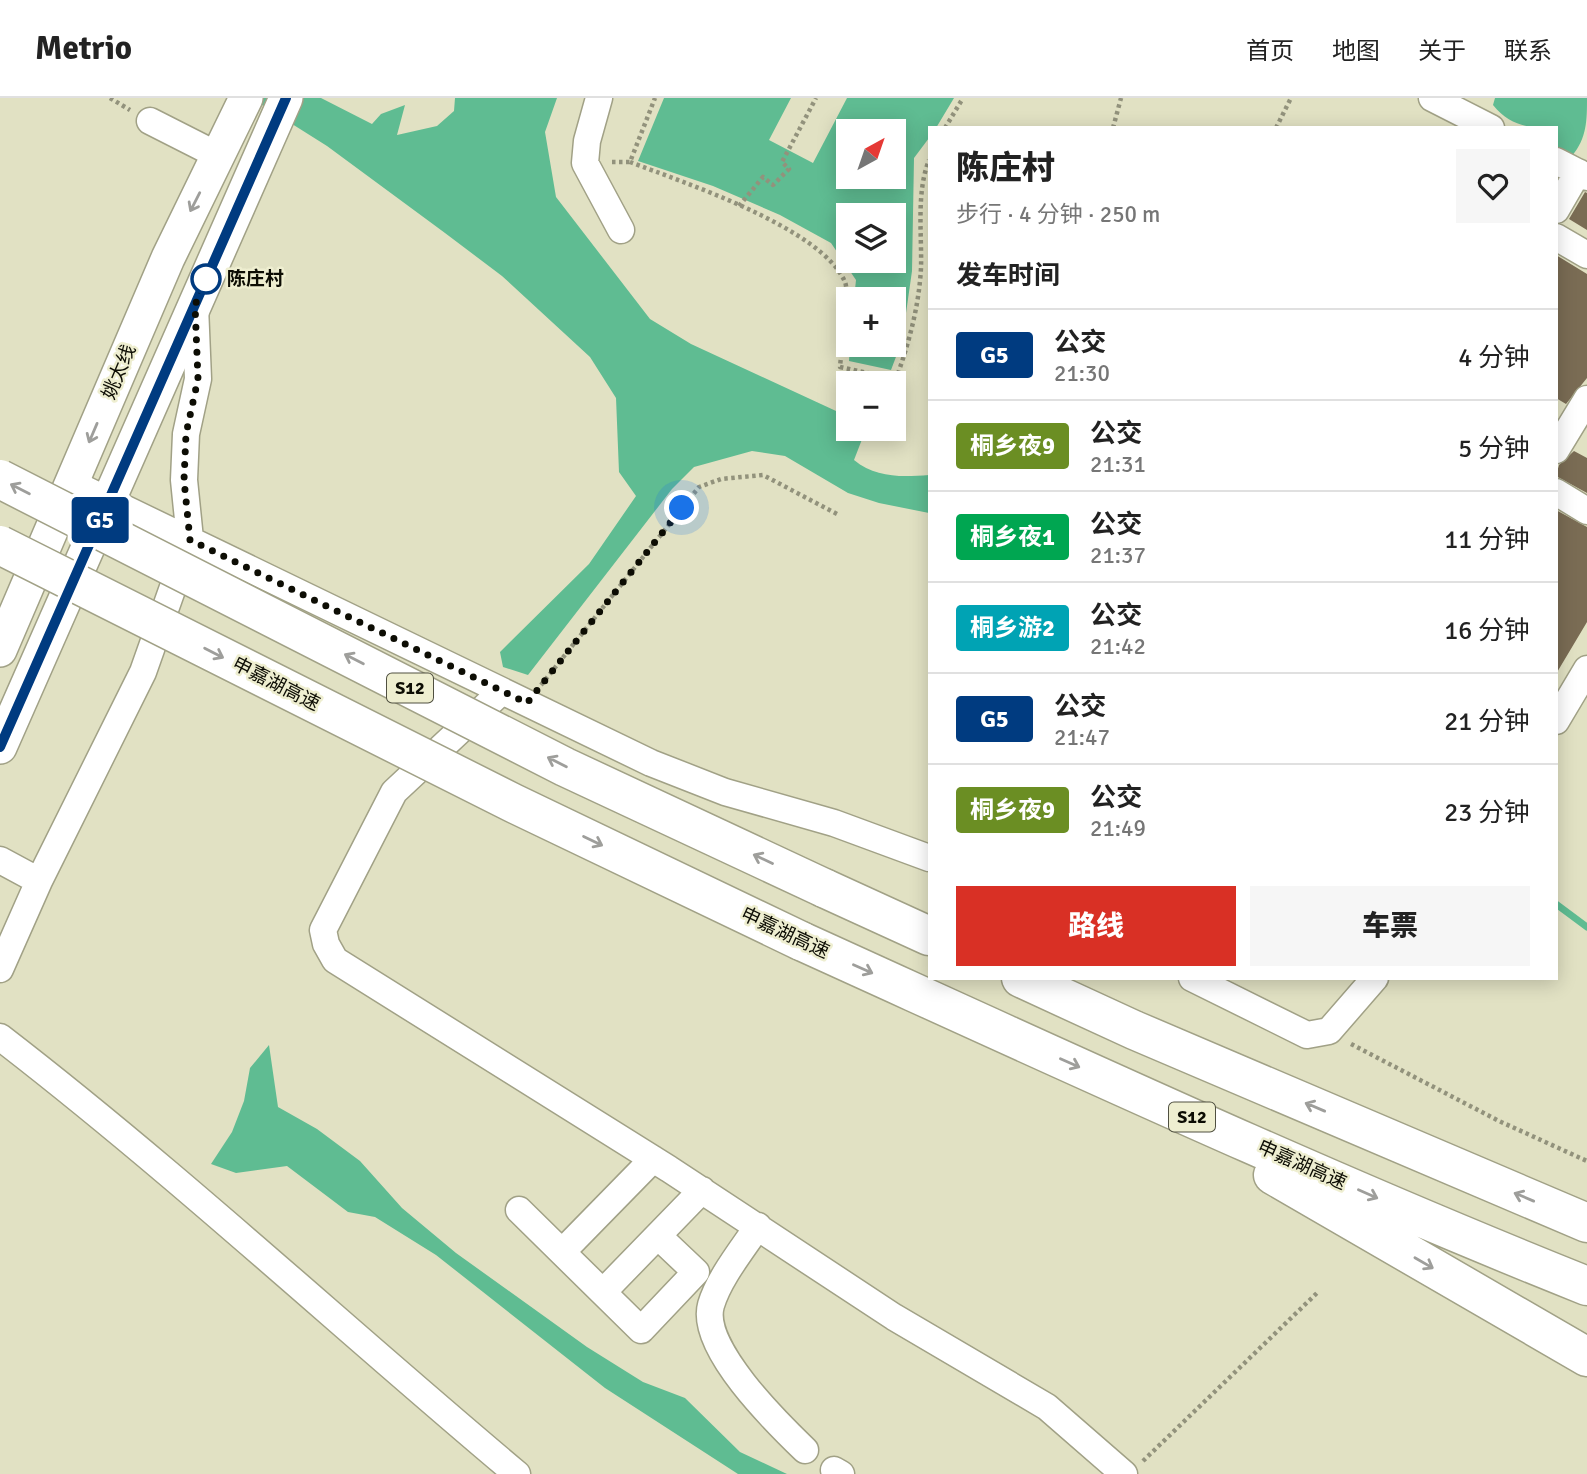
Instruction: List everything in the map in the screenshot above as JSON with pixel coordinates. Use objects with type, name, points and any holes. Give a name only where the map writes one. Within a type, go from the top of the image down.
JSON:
[{"type":"highway","name":"S12","points":[[0,479],[565,766],[928,936]]},
{"type":"highway","name":"申嘉湖高速","points":[[0,545],[513,803],[801,941],[1111,1082],[1493,1248],[1587,1286]]},
{"type":"highway","points":[[1025,980],[1134,1030],[1587,1223]]},
{"type":"highway","points":[[1111,1082],[1587,1357]]},
{"type":"main road","points":[[0,747],[286,98]]},
{"type":"main road","name":"姚太线","points":[[0,650],[168,258],[242,109]]},
{"type":"street","points":[[599,98],[587,141],[585,163],[621,230]]},
{"type":"street","points":[[1432,98],[1487,126]]},
{"type":"street","points":[[150,121],[219,156]]},
{"type":"street","points":[[1558,206],[1574,170]]},
{"type":"street","points":[[1558,238],[1587,255]]},
{"type":"street","points":[[0,969],[39,881],[143,671],[190,540],[184,480],[186,434],[198,379],[195,305]]},
{"type":"street","points":[[1558,446],[1576,415]]},
{"type":"street","points":[[72,483],[651,763],[726,792],[834,822],[928,859]]},
{"type":"street","points":[[1558,493],[1587,511]]},
{"type":"street","points":[[1558,718],[1587,669]]},
{"type":"street","points":[[502,691],[394,792],[323,930],[326,944],[335,960],[702,1190],[894,1317],[1047,1407],[1131,1470]]},
{"type":"street","points":[[0,860],[39,881]]},
{"type":"street","points":[[1196,980],[1307,1035],[1329,1031],[1373,980]]},
{"type":"street","points":[[0,1037],[198,1198],[517,1474]]},
{"type":"street","points":[[562,1252],[653,1159]]},
{"type":"street","points":[[603,1292],[702,1190]]},
{"type":"street","points":[[519,1210],[640,1330],[696,1272],[657,1236]]},
{"type":"street","points":[[758,1226],[711,1306],[710,1327],[747,1391],[805,1450]]},
{"type":"path","points":[[630,162],[654,98]]},
{"type":"path","points":[[739,206],[764,177],[773,185],[789,169],[782,162],[816,98]]},
{"type":"path","points":[[946,126],[963,98]]},
{"type":"path","points":[[1114,126],[1121,98]]},
{"type":"path","points":[[1277,126],[1291,98]]},
{"type":"path","points":[[585,163],[630,162],[712,193],[812,244],[829,258],[846,285],[840,367],[896,379],[910,341],[920,271],[922,200],[928,166]]},
{"type":"path","points":[[527,703],[699,487],[721,479],[763,475],[837,514]]},
{"type":"path","points":[[1329,1031],[1391,1067],[1587,1161]]},
{"type":"path","points":[[1131,1470],[1317,1293]]},
{"type":"shaded area","points":[[251,98],[321,98],[372,124],[381,114],[405,105],[397,135],[437,126],[454,111],[455,98],[557,98],[545,132],[556,197],[650,319],[691,344],[836,411],[836,441],[861,441],[854,460],[862,466],[899,476],[928,475],[928,513],[879,503],[848,493],[785,456],[752,451],[694,467],[672,489],[528,675],[503,667],[500,652],[589,564],[636,496],[619,472],[616,398],[590,357],[502,276],[327,146]]},
{"type":"shaded area","points":[[664,98],[791,98],[769,140],[813,163],[836,119],[836,189],[906,189],[906,119],[836,119],[847,98],[954,98],[937,126],[928,126],[928,139],[914,158],[912,271],[906,313],[906,287],[855,287],[856,280],[851,273],[906,273],[906,203],[836,203],[836,250],[831,243],[780,215],[713,186],[638,161]]},
{"type":"shaded area","points":[[1495,98],[1587,98],[1587,114],[1581,142],[1572,156],[1558,150],[1558,126],[1521,125],[1507,118],[1493,105]]},
{"type":"shaded area","points":[[849,357],[896,357],[891,370],[849,361]]},
{"type":"shaded area","points":[[269,1045],[278,1107],[317,1129],[360,1161],[402,1208],[456,1253],[587,1347],[643,1382],[685,1398],[740,1452],[787,1474],[738,1474],[605,1388],[436,1255],[375,1217],[348,1212],[287,1166],[236,1173],[211,1164],[232,1132],[244,1101],[250,1068]]},
{"type":"building","points":[[1585,192],[1587,193],[1587,230],[1569,219]]},
{"type":"building","points":[[1558,256],[1587,274],[1587,378],[1566,404],[1558,399]]},
{"type":"building","points":[[1574,451],[1587,458],[1587,493],[1558,477],[1559,465]]},
{"type":"building","points":[[1558,511],[1587,527],[1587,622],[1558,671]]},
{"type":"waterway","points":[[1558,905],[1587,927]]},
{"type":"bus line","name":"G5","points":[[0,747],[286,98]]},
{"type":"place","name":"陈庄村","points":[[206,279]]},
{"type":"route","points":[[206,279],[195,305],[198,379],[186,434],[184,480],[190,540],[527,703],[682,508]]}]
